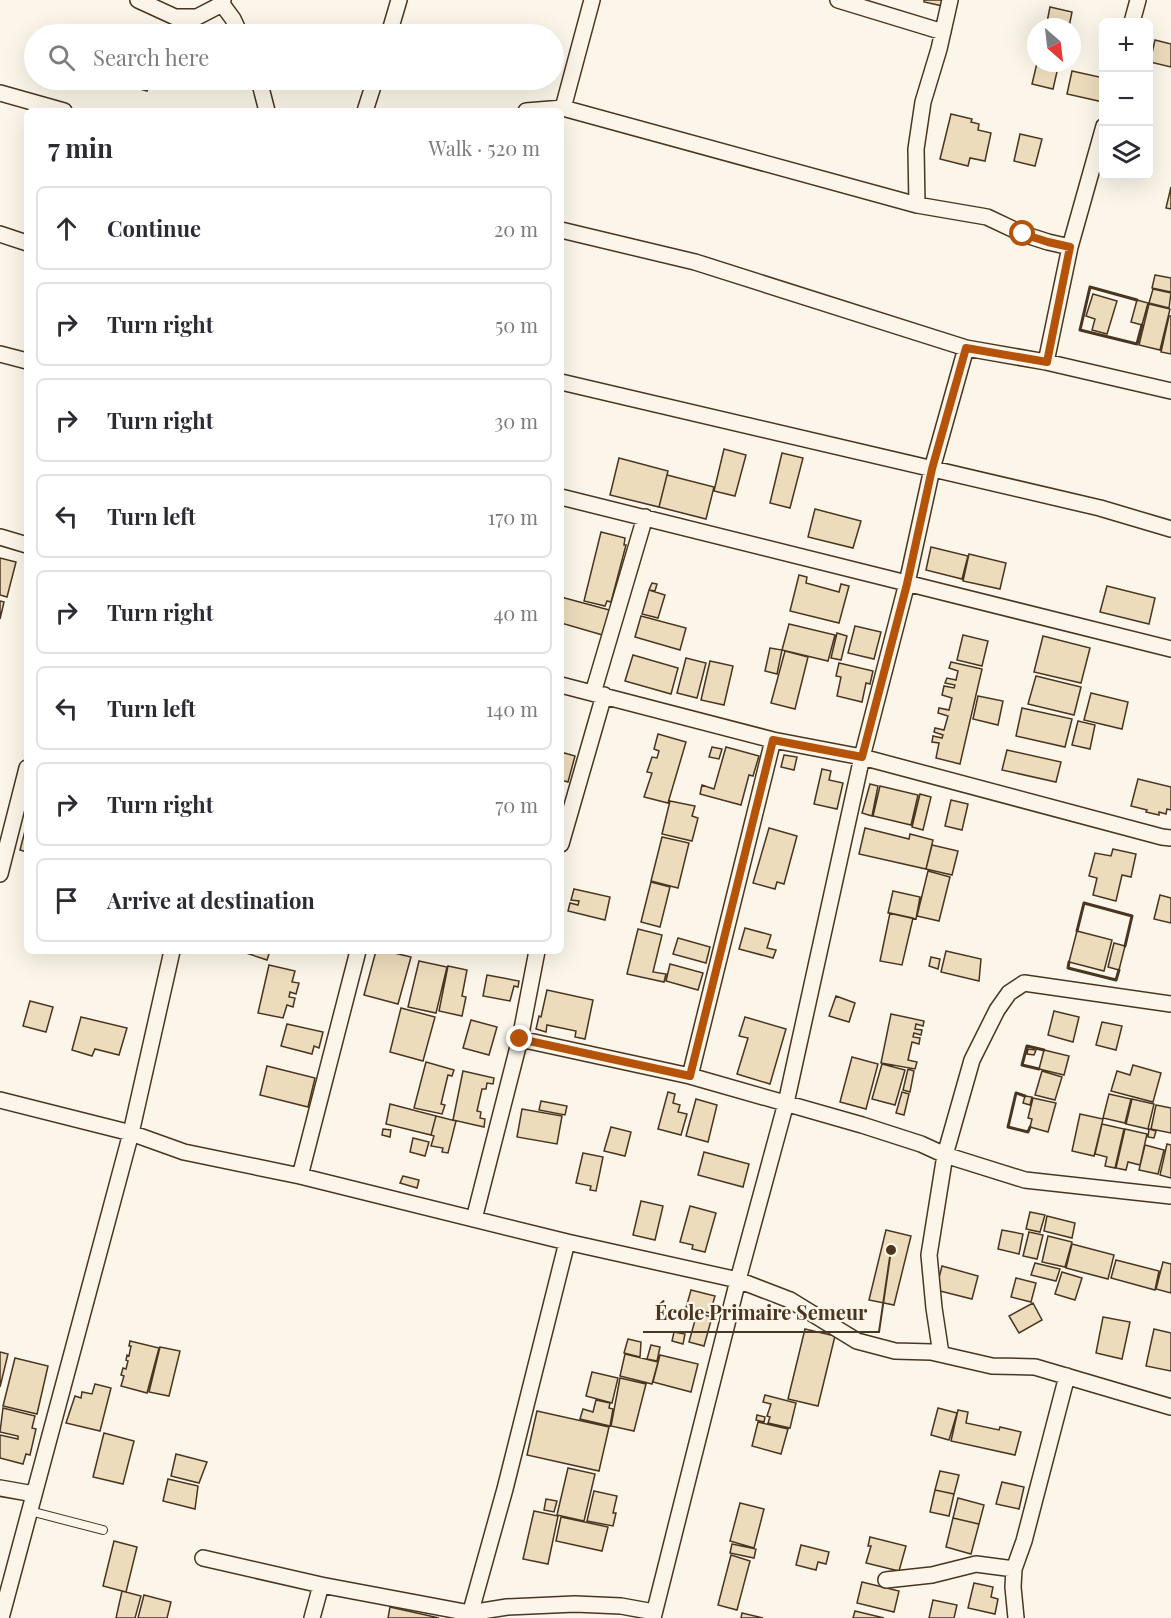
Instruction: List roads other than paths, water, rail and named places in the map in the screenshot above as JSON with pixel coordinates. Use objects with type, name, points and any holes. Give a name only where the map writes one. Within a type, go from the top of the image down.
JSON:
[{"type":"street","points":[[138,0],[175,17],[197,17],[223,2],[235,24]]},
{"type":"street","points":[[391,24],[399,0]]},
{"type":"street","points":[[563,108],[592,0]]},
{"type":"street","points":[[838,0],[944,32]]},
{"type":"street","points":[[916,205],[916,149],[923,102],[944,32],[950,0]]},
{"type":"street","points":[[1133,18],[1138,0]]},
{"type":"street","points":[[262,90],[266,108]]},
{"type":"street","points":[[366,108],[372,90]]},
{"type":"street","points":[[0,93],[53,108]]},
{"type":"street","points":[[564,108],[916,205],[987,217],[1031,237],[1070,247]]},
{"type":"street","points":[[1047,362],[1070,247],[1099,144]]},
{"type":"street","points":[[564,231],[695,262],[966,348],[1047,362],[1171,392]]},
{"type":"street","points":[[0,234],[24,242]]},
{"type":"street","points":[[203,1558],[469,1615],[507,1607],[575,1604],[621,1606],[653,1615],[738,1280],[786,1103],[862,757],[907,584],[932,469],[966,348]]},
{"type":"street","points":[[0,354],[24,360]]},
{"type":"street","points":[[564,383],[1101,508],[1171,529]]},
{"type":"street","points":[[564,498],[1171,649]]},
{"type":"street","points":[[564,832],[645,517]]},
{"type":"street","points":[[0,537],[24,544]]},
{"type":"street","points":[[564,686],[773,740],[862,757],[1171,838]]},
{"type":"street","points":[[690,1076],[773,740]]},
{"type":"street","points":[[0,874],[24,780]]},
{"type":"street","points":[[1,1618],[131,1133],[171,954]]},
{"type":"street","points":[[300,1176],[357,954]]},
{"type":"street","points":[[474,1219],[520,1039],[536,954]]},
{"type":"street","points":[[941,1354],[929,1255],[945,1155],[972,1060],[997,1010],[1009,993],[1024,983],[1171,1004]]},
{"type":"street","points":[[520,1039],[690,1076],[862,1125],[921,1144],[945,1155],[1025,1180],[1119,1188],[1171,1196]]},
{"type":"street","points":[[0,1100],[131,1133],[184,1152],[300,1176],[567,1242],[738,1280],[790,1300],[857,1341],[895,1351],[931,1352],[992,1366],[1035,1367],[1171,1407]]},
{"type":"street","points":[[469,1615],[506,1489],[567,1242]]},
{"type":"street","points":[[1016,1618],[1014,1569],[1024,1541],[1066,1376]]},
{"type":"street","points":[[0,1488],[34,1494]]},
{"type":"street","points":[[886,1580],[932,1575],[976,1564],[1014,1569]]},
{"type":"street","points":[[312,1618],[321,1585]]},
{"type":"lane","points":[[30,1511],[103,1530]]},
{"type":"place","name":"École Primaire Semeur","points":[[891,1250]]}]
